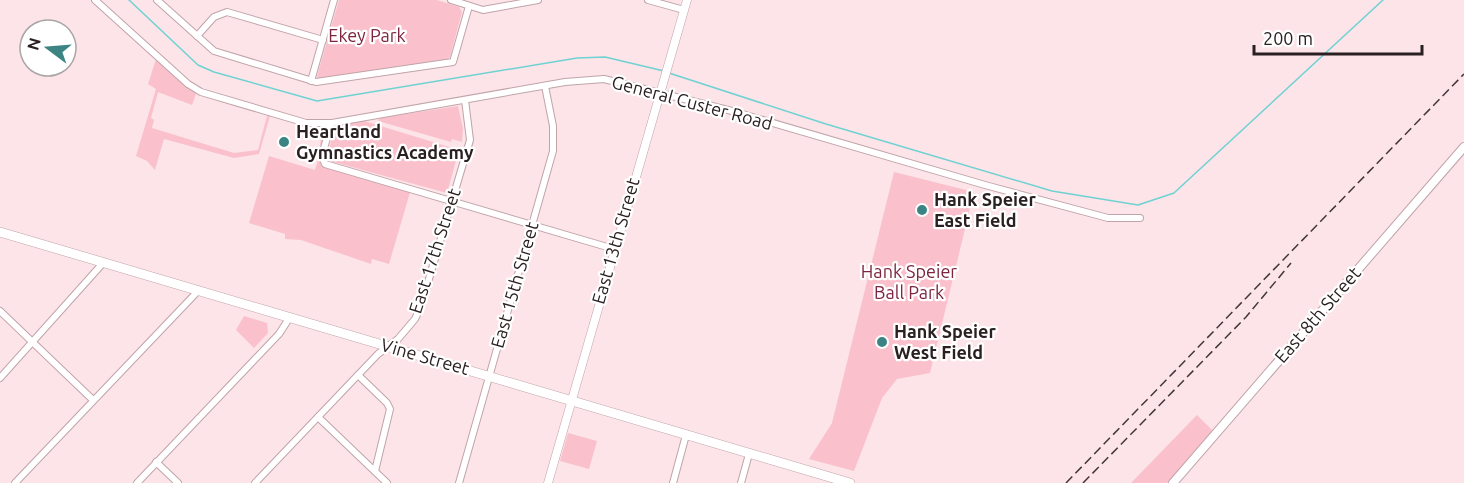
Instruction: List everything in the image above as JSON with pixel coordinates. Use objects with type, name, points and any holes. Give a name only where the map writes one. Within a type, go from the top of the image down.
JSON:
[{"type":"main road","name":"East 8th Street","points":[[1173,483],[1464,147]]},
{"type":"main road","name":"Vine Street","points":[[0,232],[850,483]]},
{"type":"street","name":"General Custer Road","points":[[95,0],[188,84],[201,92],[306,123],[329,123],[545,86],[604,79],[659,92],[1097,215],[1140,218]]},
{"type":"street","points":[[157,0],[214,51],[322,83],[453,62],[469,6]]},
{"type":"street","points":[[311,81],[334,0]]},
{"type":"street","points":[[451,0],[483,10],[515,2],[538,0]]},
{"type":"street","points":[[648,0],[684,10]]},
{"type":"street","name":"East 13th Street","points":[[548,483],[687,0]]},
{"type":"street","points":[[197,36],[214,17],[227,12],[323,40]]},
{"type":"street","name":"East 15th Street","points":[[459,483],[553,151],[553,126],[545,86]]},
{"type":"street","name":"East 17th Street","points":[[255,483],[358,375],[398,339],[418,314],[470,140],[465,100]]},
{"type":"street","points":[[329,123],[330,133],[322,156],[325,164],[531,227],[614,249]]},
{"type":"street","points":[[0,378],[104,261]]},
{"type":"street","points":[[15,483],[199,290]]},
{"type":"street","points":[[0,311],[93,400]]},
{"type":"street","points":[[137,483],[279,334],[290,317]]},
{"type":"street","points":[[358,375],[387,403],[390,409],[375,471]]},
{"type":"street","points":[[318,417],[387,483]]},
{"type":"street","points":[[673,483],[686,435]]},
{"type":"street","points":[[741,483],[749,454]]},
{"type":"street","points":[[156,462],[178,483]]},
{"type":"green space","name":"Ekey Park","points":[[339,0],[437,0],[459,7],[462,12],[450,57],[447,60],[319,80],[317,76]]},
{"type":"green space","points":[[156,59],[196,94],[192,105],[158,92],[151,118],[154,120],[152,128],[234,153],[258,150],[267,116],[270,116],[259,154],[234,158],[164,139],[155,170],[147,161],[136,156],[156,89],[148,84]]},
{"type":"green space","points":[[458,106],[463,129],[462,142],[452,139],[451,142],[378,121],[380,118]]},
{"type":"green space","points":[[361,120],[459,150],[447,193],[326,160],[335,126]]},
{"type":"green space","points":[[329,123],[323,162],[411,189],[389,264],[372,259],[371,264],[301,240],[285,239],[285,234],[249,223],[269,156],[315,170],[322,146],[320,145],[322,128]]},
{"type":"green space","name":"Hank Speier Ball Park","points":[[894,172],[974,192],[930,373],[897,379],[882,398],[854,471],[809,459],[832,423]]},
{"type":"green space","points":[[244,316],[267,323],[268,333],[254,348],[236,330]]},
{"type":"green space","points":[[1197,415],[1217,435],[1171,483],[1131,483]]},
{"type":"green space","points":[[568,433],[597,441],[589,469],[560,461]]},
{"type":"waterway","points":[[129,0],[198,65],[214,72],[317,101],[577,58],[605,57],[664,71]]},
{"type":"waterway","points":[[669,73],[826,124],[1052,191],[1138,205],[1174,193],[1383,0]]},
{"type":"railway","points":[[1066,483],[1464,74]]},
{"type":"railway","points":[[1083,483],[1246,317],[1291,263]]},
{"type":"place","name":"Heartland Gymnastics Academy","points":[[284,142]]},
{"type":"place","name":"Hank Speier East Field","points":[[922,210]]},
{"type":"place","name":"Hank Speier West Field","points":[[882,342]]}]
